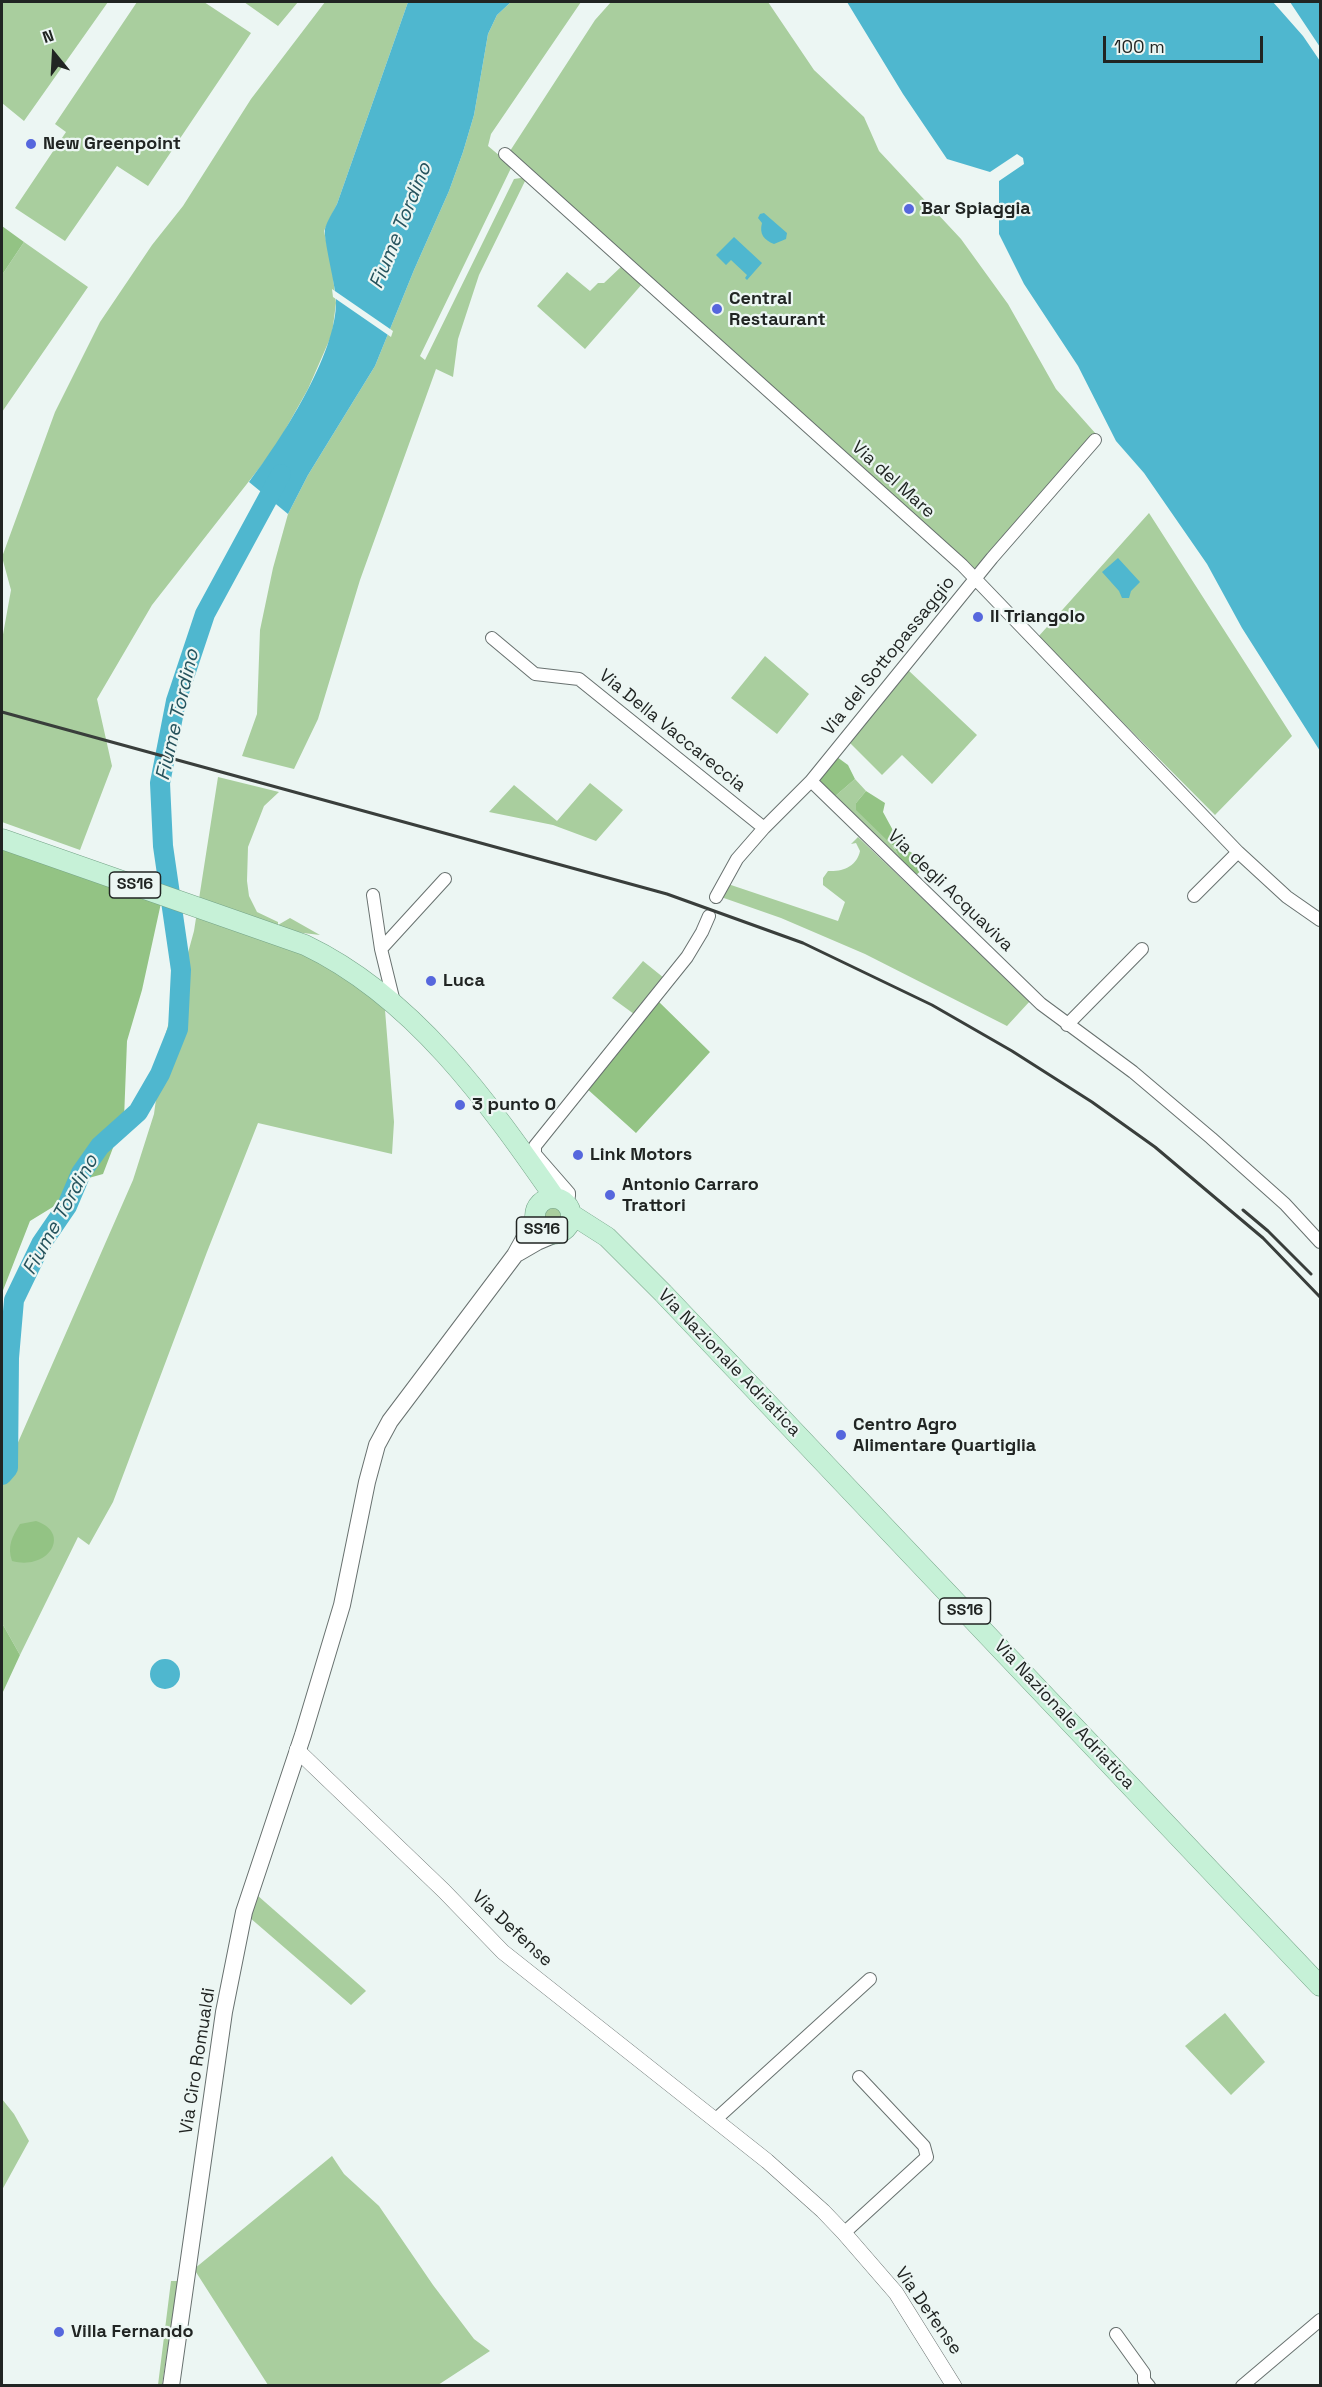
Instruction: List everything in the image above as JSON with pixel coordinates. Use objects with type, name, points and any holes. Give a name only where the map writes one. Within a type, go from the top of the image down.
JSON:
[{"type":"main road","name":"Via Nazionale Adriatica","points":[[2,838],[269,932],[326,955],[369,982],[448,1058],[564,1204],[607,1237],[663,1293],[1320,1986]]},
{"type":"main road","name":"Via Nazionale Adriatica","points":[[528,1157],[534,1189],[535,1216]]},
{"type":"main road","name":"SS16","points":[[559,1233],[569,1224],[564,1204],[542,1201],[535,1216],[540,1229],[559,1233],[607,1237]]},
{"type":"main road","name":"Via Ciro Romualdi","points":[[171,2385],[224,2012],[244,1912],[342,1605],[367,1482],[378,1445],[390,1421],[515,1255],[535,1216]]},
{"type":"main road","points":[[515,1255],[559,1233]]},
{"type":"street","name":"Via del Mare","points":[[505,154],[975,579],[1238,852],[1287,897],[1320,920]]},
{"type":"street","name":"Via del Sottopassaggio","points":[[716,897],[737,859],[811,781],[975,579],[1095,440]]},
{"type":"street","name":"Via Della Vaccareccia","points":[[492,638],[535,674],[579,679],[764,828]]},
{"type":"street","name":"Via degli Acquaviva","points":[[811,781],[1041,1004],[1132,1072],[1211,1138],[1285,1204],[1320,1242]]},
{"type":"street","points":[[1194,896],[1238,852]]},
{"type":"street","points":[[381,949],[445,879]]},
{"type":"street","points":[[373,895],[388,999]]},
{"type":"street","points":[[564,1204],[569,1193],[535,1154],[535,1146],[687,957],[709,916]]},
{"type":"street","points":[[1067,1025],[1142,949]]},
{"type":"street","name":"Via Defense","points":[[297,1750],[444,1891],[503,1952],[790,2180],[844,2233],[901,2300],[954,2385]]},
{"type":"street","points":[[716,2120],[870,1979]]},
{"type":"street","points":[[844,2233],[927,2157],[924,2146],[859,2077]]},
{"type":"street","points":[[1242,2385],[1320,2320]]},
{"type":"street","points":[[1116,2334],[1144,2373],[1144,2380],[1149,2385]]},
{"type":"green space","points":[[2,2],[108,2],[24,121],[2,103]]},
{"type":"green space","points":[[137,2],[204,2],[251,33],[148,186],[117,166],[65,241],[15,208],[66,132],[55,124]]},
{"type":"green space","points":[[244,2],[298,2],[278,26]]},
{"type":"green space","points":[[325,2],[408,2],[337,204],[324,231],[332,268],[336,303],[332,334],[308,389],[275,448],[152,605],[97,699],[112,766],[80,850],[2,822],[2,640],[11,590],[2,557],[55,412],[100,322],[152,245],[183,206],[251,99]]},
{"type":"green space","points":[[511,2],[581,2],[491,134],[488,146],[512,166],[420,356],[425,360],[514,179],[527,177],[479,275],[458,339],[453,377],[436,369],[360,580],[318,719],[294,769],[242,756],[257,714],[260,630],[273,568],[288,514],[308,475],[375,366],[449,191],[463,152],[474,115],[488,34],[497,15]]},
{"type":"green space","points":[[611,2],[768,2],[814,70],[864,117],[879,151],[961,239],[1008,304],[1056,389],[1096,434],[974,573],[510,151],[595,20]]},
{"type":"green space","points":[[2,226],[24,242],[2,275]]},
{"type":"green space","points":[[24,242],[88,287],[2,412],[2,275]]},
{"type":"green space","points":[[623,265],[643,283],[585,349],[537,306],[567,272],[590,291],[598,283],[604,283]]},
{"type":"green space","points":[[1149,513],[1292,736],[1215,815],[1038,637]]},
{"type":"green space","points":[[765,656],[809,694],[777,734],[731,698]]},
{"type":"green space","points":[[907,669],[977,735],[932,784],[902,755],[882,775],[848,741]]},
{"type":"green space","points":[[837,757],[848,765],[855,779],[833,798],[817,781]]},
{"type":"green space","points":[[218,777],[279,792],[264,806],[248,847],[249,896],[257,912],[278,922],[278,925],[290,918],[320,935],[295,932],[294,951],[342,976],[385,1010],[394,1122],[392,1154],[258,1123],[113,1502],[89,1545],[78,1537],[20,1655],[2,1623],[2,1479],[133,1180],[154,1114],[164,1040],[194,931]]},
{"type":"green space","points":[[855,779],[866,791],[856,803],[889,842],[905,867],[833,798]]},
{"type":"green space","points":[[590,783],[623,810],[596,841],[553,825],[489,812],[514,785],[557,821]]},
{"type":"green space","points":[[866,791],[885,803],[883,812],[902,847],[926,861],[924,868],[915,876],[905,867],[894,847],[856,810],[856,803]]},
{"type":"green space","points":[[858,837],[1030,1001],[1007,1026],[865,954],[781,918],[721,897],[728,884],[838,921],[845,902],[823,885],[823,878],[828,871],[844,869],[856,861],[860,851],[856,843],[851,844]]},
{"type":"green space","points":[[2,846],[161,903],[142,990],[127,1041],[124,1119],[103,1174],[67,1184],[61,1202],[30,1221],[2,1293]]},
{"type":"green space","points":[[643,961],[664,978],[634,1014],[612,998]]},
{"type":"green space","points":[[655,998],[710,1052],[636,1133],[585,1087]]},
{"type":"green space","points":[[553,1202],[563,1206],[567,1216],[563,1226],[553,1230],[543,1226],[539,1216],[543,1206]]},
{"type":"green space","points":[[36,1521],[47,1527],[53,1534],[54,1542],[51,1549],[36,1561],[25,1563],[12,1561],[10,1546],[20,1524]]},
{"type":"green space","points":[[2,1623],[20,1655],[2,1694]]},
{"type":"green space","points":[[257,1895],[366,1991],[351,2005],[249,1917]]},
{"type":"green space","points":[[1225,2013],[1265,2062],[1231,2095],[1185,2046]]},
{"type":"green space","points":[[2,2099],[14,2114],[29,2141],[2,2190]]},
{"type":"green space","points":[[332,2156],[344,2174],[379,2206],[433,2285],[474,2339],[490,2351],[438,2385],[268,2385],[194,2269]]},
{"type":"green space","points":[[171,2281],[178,2281],[162,2385],[158,2385]]},
{"type":"water","points":[[408,2],[511,2],[497,15],[488,34],[474,115],[463,152],[449,191],[375,366],[308,475],[288,514],[249,482],[290,421],[317,371],[327,346],[334,322],[336,301],[325,229],[337,204]]},
{"type":"water","points":[[847,2],[1320,2],[1320,751],[1242,628],[1207,564],[1144,473],[1116,441],[1078,366],[1024,284],[999,234],[999,181],[1024,164],[1023,158],[1017,154],[990,172],[947,159],[903,94]]},
{"type":"water","points":[[764,213],[787,233],[786,239],[774,244],[767,241],[761,230],[762,223],[758,218]]},
{"type":"water","points":[[734,237],[762,263],[747,280],[745,278],[747,275],[731,260],[726,265],[716,255]]},
{"type":"water","points":[[1118,558],[1140,582],[1131,591],[1129,598],[1122,598],[1119,591],[1102,572]]},
{"type":"water","points":[[165,1659],[176,1663],[180,1674],[176,1685],[165,1689],[154,1685],[150,1674],[154,1663]]},
{"type":"pier","points":[[1273,2],[1290,2],[1320,47],[1320,61],[1303,36]]},
{"type":"pier","points":[[332,289],[393,331],[391,337],[333,297]]},
{"type":"waterway","name":"Fiume Tordino","points":[[2,1475],[8,1468],[9,1358],[14,1300],[41,1244],[67,1206],[81,1173],[100,1146],[138,1112],[160,1074],[178,1029],[181,970],[163,846],[160,783],[176,701],[205,614],[281,474]]},
{"type":"railway","points":[[2,712],[667,894],[803,943],[932,1005],[1012,1051],[1092,1102],[1155,1147],[1263,1238],[1320,1297]]},
{"type":"railway","points":[[1243,1210],[1268,1231],[1311,1274]]},
{"type":"place","name":"New Greenpoint","points":[[31,144]]},
{"type":"place","name":"Bar Spiaggia","points":[[909,209]]},
{"type":"place","name":"Central Restaurant","points":[[717,309]]},
{"type":"place","name":"Il Triangolo","points":[[978,617]]},
{"type":"place","name":"Luca","points":[[431,981]]},
{"type":"place","name":"3 punto 0","points":[[460,1105]]},
{"type":"place","name":"Link Motors","points":[[578,1155]]},
{"type":"place","name":"Antonio Carraro Trattori","points":[[610,1195]]},
{"type":"place","name":"Centro Agro Alimentare Quartiglia","points":[[841,1435]]},
{"type":"place","name":"Villa Fernando","points":[[59,2332]]}]
